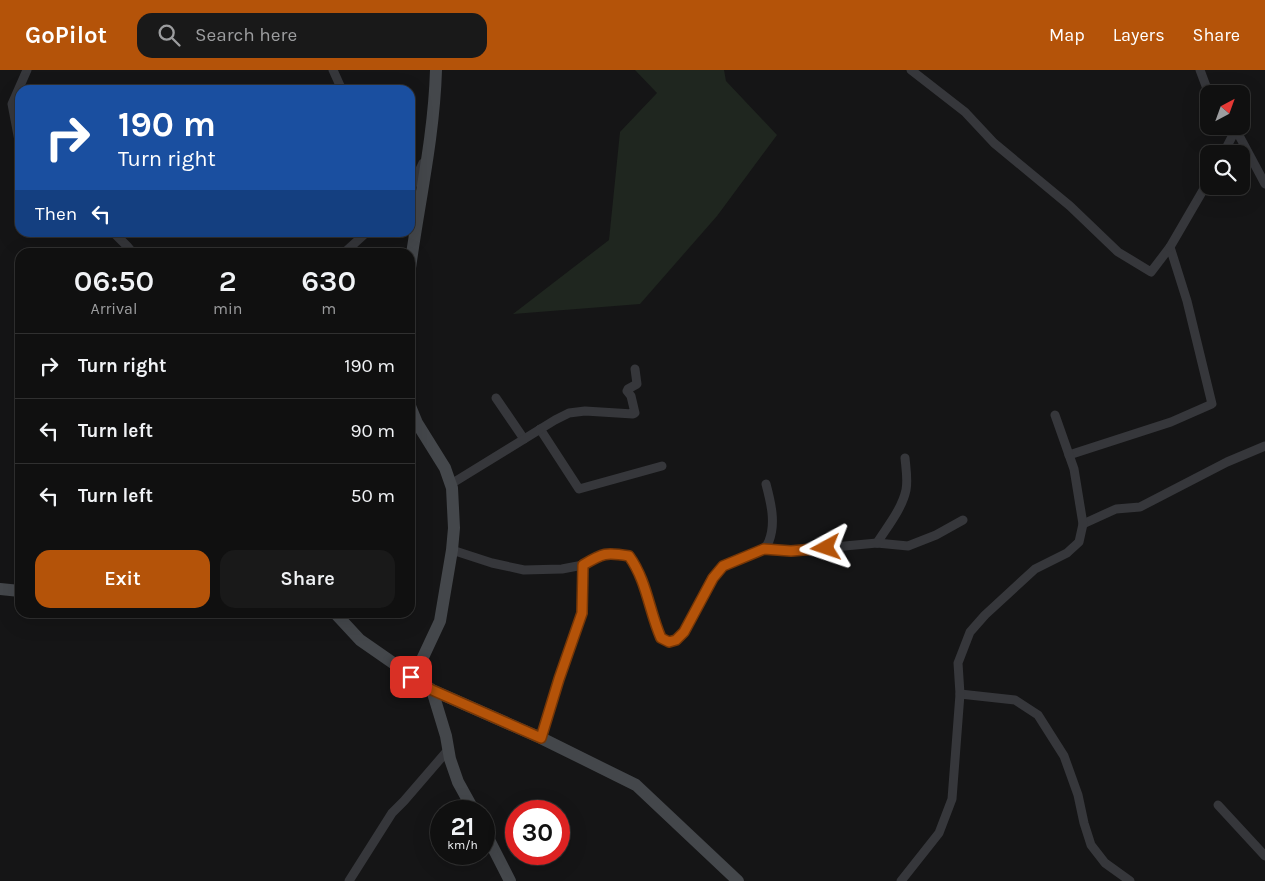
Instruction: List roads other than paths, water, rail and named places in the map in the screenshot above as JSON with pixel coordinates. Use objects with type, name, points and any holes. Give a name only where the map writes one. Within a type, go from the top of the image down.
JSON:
[{"type":"street","points":[[20,85],[27,70]]},
{"type":"street","points":[[333,70],[340,85]]},
{"type":"street","points":[[415,231],[436,94],[436,70]]},
{"type":"street","points":[[911,70],[966,112],[994,143],[1070,206],[1118,252],[1151,272],[1170,247],[1200,195]]},
{"type":"street","points":[[1200,70],[1206,85]]},
{"type":"street","points":[[15,97],[12,104],[15,120]]},
{"type":"street","points":[[1239,135],[1265,184]]},
{"type":"street","points":[[415,180],[428,154]]},
{"type":"street","points":[[118,237],[128,248]]},
{"type":"street","points":[[349,248],[361,237]]},
{"type":"street","points":[[1069,455],[1171,422],[1212,404],[1187,301],[1170,247]]},
{"type":"street","points":[[450,484],[569,413],[585,411],[635,413],[631,396],[627,391],[637,384],[635,368]]},
{"type":"street","points":[[496,398],[524,439]]},
{"type":"street","points":[[901,881],[939,833],[952,799],[960,694],[958,663],[970,632],[985,615],[1035,569],[1067,553],[1080,542],[1083,524],[1074,469],[1055,416]]},
{"type":"street","points":[[411,677],[418,668],[440,620],[454,528],[452,488],[445,468],[415,418]]},
{"type":"street","points":[[540,429],[579,489],[662,466]]},
{"type":"street","points":[[1083,524],[1116,509],[1140,507],[1227,462],[1265,446]]},
{"type":"street","points":[[878,543],[906,491],[905,458]]},
{"type":"street","points":[[764,549],[769,543],[772,530],[772,509],[766,484]]},
{"type":"street","points":[[452,550],[492,563],[524,570],[562,569],[583,565],[599,556],[610,553],[629,556],[637,567],[645,586],[654,624],[661,638],[669,642],[676,640],[684,632],[713,578],[723,566],[764,549],[791,551],[878,543],[908,546],[936,535],[964,520]]},
{"type":"street","points":[[541,738],[582,613],[583,565]]},
{"type":"street","points":[[0,589],[15,590]]},
{"type":"street","points":[[340,618],[360,640],[432,690],[541,738],[636,785],[738,881]]},
{"type":"street","points":[[432,690],[446,736],[450,759],[458,782],[468,800]]},
{"type":"street","points":[[960,694],[1015,700],[1038,715],[1064,756],[1078,795],[1091,845],[1105,863],[1130,881]]},
{"type":"street","points":[[349,881],[392,813],[448,750]]},
{"type":"street","points":[[1218,805],[1265,856]]},
{"type":"street","points":[[495,852],[510,881]]}]
